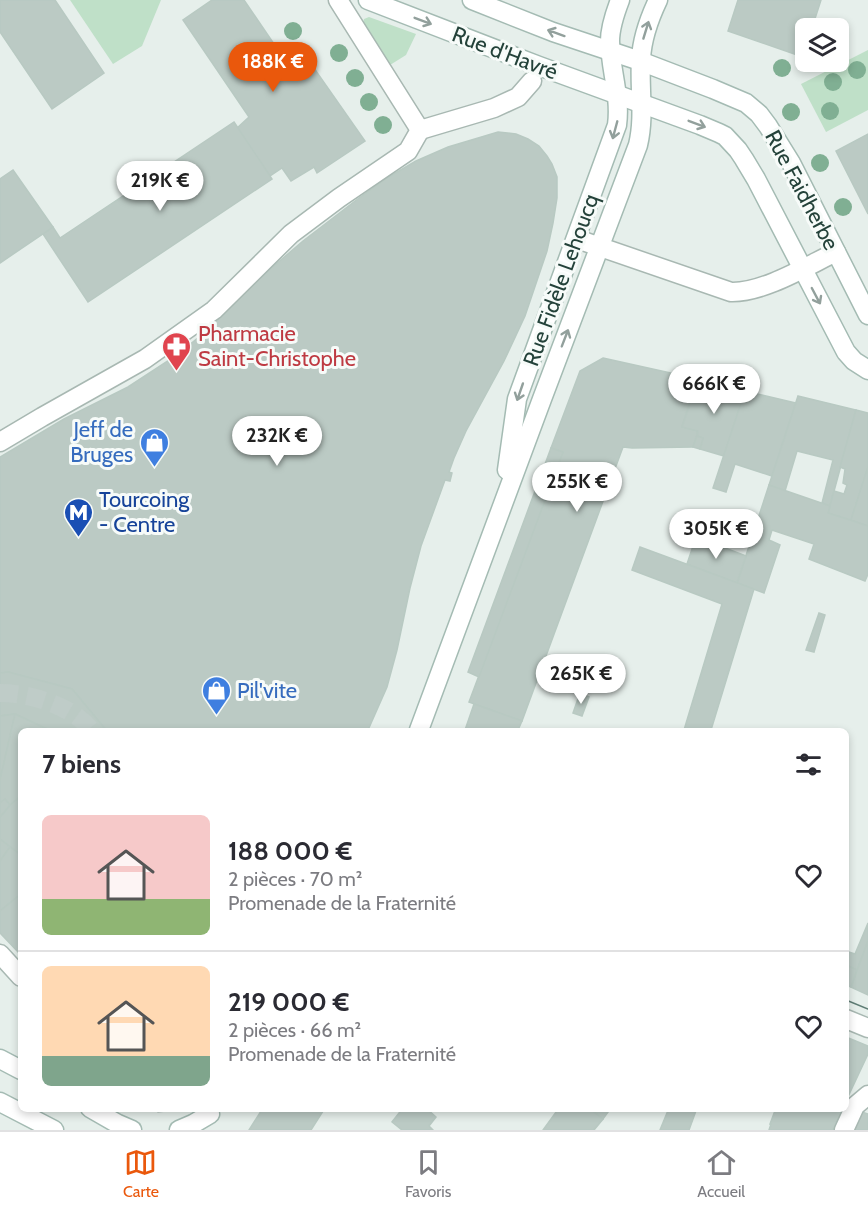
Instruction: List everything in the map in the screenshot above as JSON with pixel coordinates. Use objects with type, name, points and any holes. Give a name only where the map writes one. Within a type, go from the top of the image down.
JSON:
[{"type":"main road","points":[[338,0],[420,130]]},
{"type":"main road","name":"Rue d'Havré","points":[[368,0],[538,66],[642,103]]},
{"type":"main road","name":"Rue d'Havré","points":[[472,0],[611,52]]},
{"type":"main road","name":"Rue Fidèle Lehoucq","points":[[501,511],[518,399],[616,131],[617,94],[611,52],[611,27],[620,0]]},
{"type":"main road","name":"Rue Fidèle Lehoucq","points":[[420,728],[638,145],[642,119],[640,61],[645,30],[658,0]]},
{"type":"main road","name":"Rue Faidherbe","points":[[611,52],[734,97],[759,114],[791,163],[868,315]]},
{"type":"main road","points":[[0,442],[145,359],[214,310],[291,234],[408,151],[420,130],[494,108],[518,97],[532,81]]},
{"type":"main road","name":"Rue Faidherbe","points":[[642,103],[719,133],[738,150],[756,178],[846,352],[854,361],[868,370]]},
{"type":"main road","points":[[577,239],[731,292],[758,288],[836,252]]},
{"type":"main road","points":[[0,954],[18,973]]},
{"type":"main road","points":[[849,1020],[868,1028]]},
{"type":"main road","points":[[0,1059],[18,1068]]},
{"type":"main road","points":[[844,1130],[855,1106],[868,1095]]},
{"type":"main road","points":[[0,1102],[18,1111]]},
{"type":"main road","points":[[19,1112],[54,1130]]},
{"type":"main road","points":[[97,1112],[118,1125],[132,1130]]},
{"type":"main road","points":[[179,1130],[208,1117]]},
{"type":"green space","points":[[70,0],[161,0],[142,46],[113,64]]},
{"type":"green space","points":[[369,17],[416,34],[406,55],[390,65],[363,25],[364,19]]},
{"type":"green space","points":[[868,50],[868,110],[826,132],[801,84],[825,72],[849,72],[849,60]]},
{"type":"building","points":[[0,0],[55,0],[104,73],[52,109],[0,32]]},
{"type":"building","points":[[212,0],[244,0],[293,72],[309,61],[365,141],[317,173],[314,167],[291,181],[282,168],[270,176],[237,128],[249,117],[183,20]]},
{"type":"building","points":[[738,0],[821,0],[815,18],[795,18],[795,54],[728,31]]},
{"type":"building","points":[[234,122],[272,179],[88,302],[43,234],[53,227],[60,238]]},
{"type":"building","points":[[498,132],[516,134],[528,139],[539,146],[552,164],[557,177],[557,198],[547,251],[525,316],[504,361],[466,431],[449,472],[452,473],[450,481],[445,480],[421,546],[387,687],[369,728],[104,728],[72,689],[8,672],[0,673],[0,457],[64,419],[128,387],[177,355],[205,332],[261,277],[359,198],[416,161],[448,147]]},
{"type":"building","points":[[868,134],[868,214],[836,151]]},
{"type":"building","points":[[13,170],[53,227],[0,263],[0,179]]},
{"type":"building","points":[[603,358],[698,379],[682,427],[698,431],[693,447],[623,447],[522,721],[469,702],[563,452],[551,448],[580,371]]},
{"type":"building","points":[[698,379],[745,391],[724,456],[700,449],[703,438],[697,436],[698,431],[682,427]]},
{"type":"building","points":[[745,391],[796,403],[772,476],[735,464],[726,492],[713,488]]},
{"type":"building","points":[[798,396],[856,410],[830,506],[822,503],[833,460],[797,451],[785,491],[769,485]]},
{"type":"building","points":[[856,410],[868,413],[868,467],[851,520],[828,513],[834,491],[844,494],[847,485],[843,483],[845,469],[840,467]]},
{"type":"building","points":[[697,436],[703,438],[700,449],[693,447]]},
{"type":"building","points":[[551,448],[563,452],[479,677],[468,672]]},
{"type":"building","points":[[868,467],[868,526],[851,520]]},
{"type":"building","points":[[769,485],[830,506],[828,513],[868,526],[868,574],[865,581],[809,559],[814,544],[772,530],[769,540],[780,545],[764,593],[737,583]]},
{"type":"building","points":[[696,537],[746,556],[737,583],[687,564]]},
{"type":"building","points":[[640,547],[754,589],[712,728],[685,728],[722,604],[632,570]]},
{"type":"building","points":[[819,613],[825,615],[814,652],[806,650]]},
{"type":"building","points":[[8,672],[72,689],[104,728],[45,728],[15,714],[0,716],[0,673]]},
{"type":"building","points":[[580,693],[589,697],[582,716],[573,713]]},
{"type":"building","points":[[474,704],[522,721],[519,728],[466,728]]},
{"type":"building","points":[[15,714],[0,780],[0,716]]},
{"type":"building","points":[[15,714],[45,728],[18,728],[18,798],[10,805],[5,799],[0,803],[0,780]]},
{"type":"building","points":[[18,798],[18,853],[0,839],[0,817]]},
{"type":"building","points":[[5,799],[10,805],[0,817],[0,803]]},
{"type":"building","points":[[0,839],[10,847],[0,861]]},
{"type":"building","points":[[10,847],[18,853],[18,896],[0,911],[0,861]]},
{"type":"building","points":[[18,896],[18,952],[0,933],[0,911]]},
{"type":"building","points":[[868,923],[868,941],[857,970],[849,966],[849,952],[855,954]]},
{"type":"building","points":[[868,941],[868,995],[851,987]]},
{"type":"building","points":[[849,966],[857,970],[851,987],[849,986]]},
{"type":"building","points":[[849,1038],[868,1046],[868,1054],[849,1095]]},
{"type":"building","points":[[260,1112],[322,1112],[311,1130],[249,1130]]},
{"type":"building","points":[[400,1112],[430,1112],[436,1117],[429,1126],[433,1130],[402,1130],[392,1122]]},
{"type":"building","points":[[556,1112],[594,1112],[603,1119],[594,1130],[543,1130]]},
{"type":"building","points":[[595,1112],[608,1112],[603,1119]]},
{"type":"building","points":[[667,1112],[696,1112],[689,1130],[660,1130]]},
{"type":"building","points":[[774,1112],[841,1112],[833,1130],[769,1130]]},
{"type":"building","points":[[862,1112],[868,1114],[868,1130],[854,1130]]},
{"type":"tunnel","points":[[0,693],[24,695],[50,702],[73,714],[89,728]]},
{"type":"tram line","points":[[849,1001],[868,1009]]},
{"type":"place","name":"Pharmacie Saint-Christophe","points":[[177,372]]},
{"type":"place","name":"Jeff de Bruges","points":[[154,468]]},
{"type":"place","name":"Tourcoing - Centre","points":[[78,538]]},
{"type":"place","name":"Pil'vite","points":[[216,716]]}]
